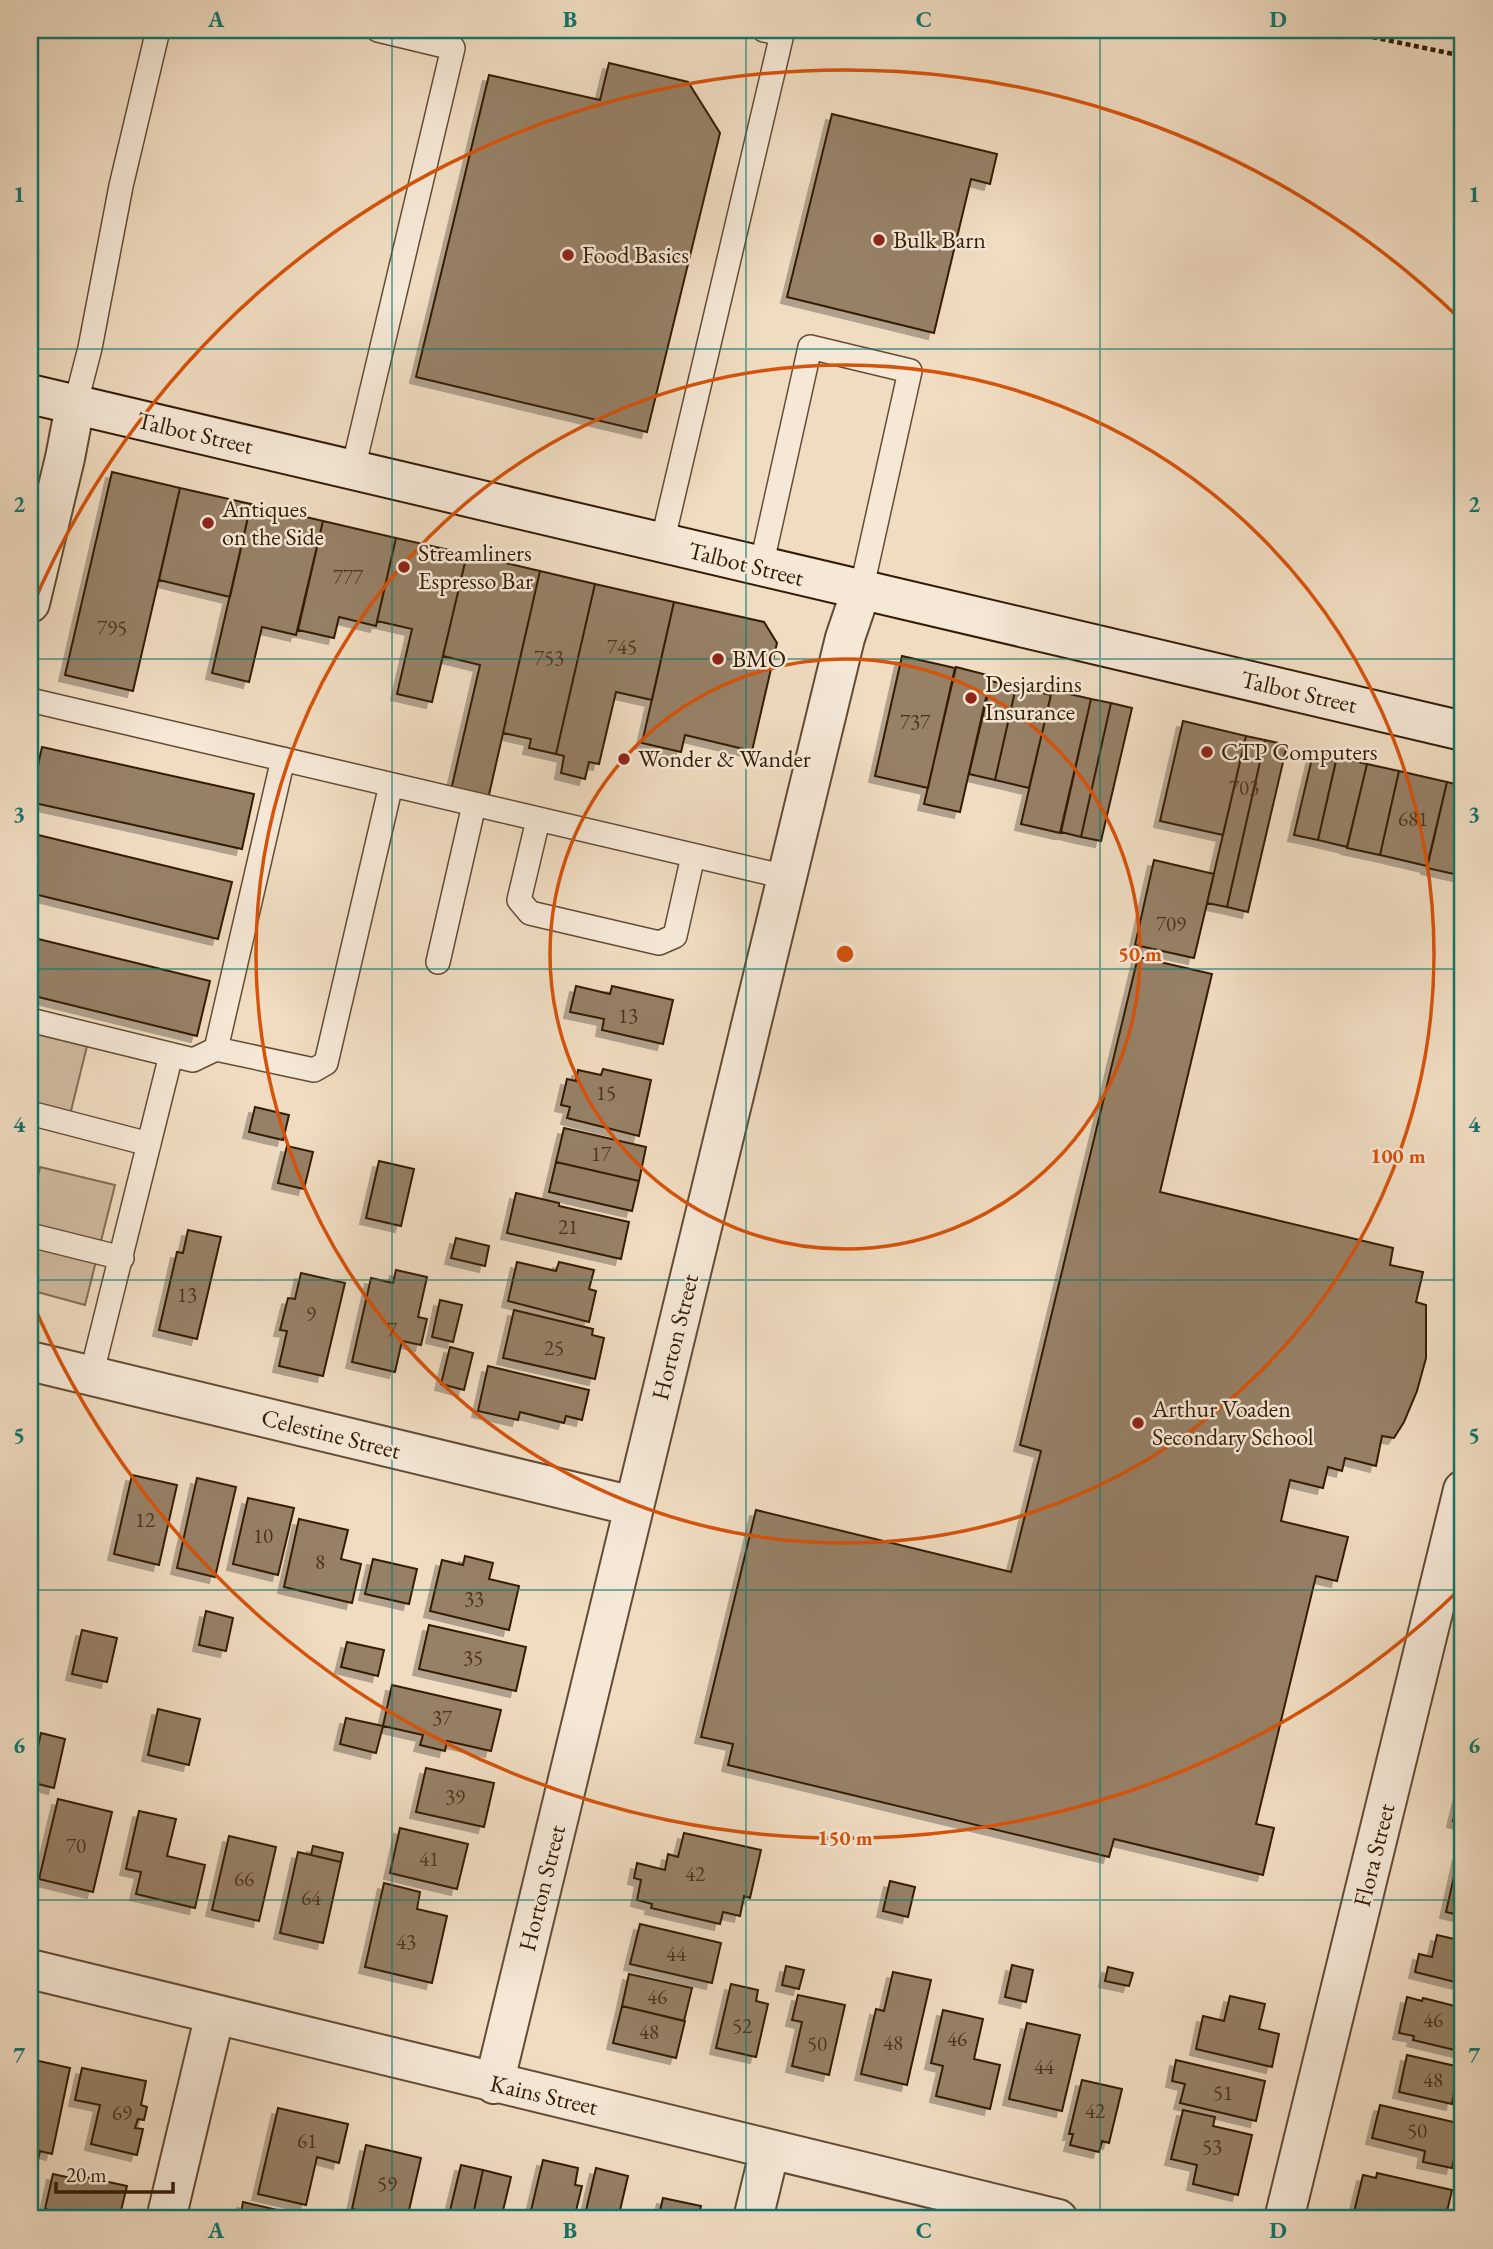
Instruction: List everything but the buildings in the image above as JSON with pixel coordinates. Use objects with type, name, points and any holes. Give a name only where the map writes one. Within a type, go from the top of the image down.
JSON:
[{"type":"street","name":"Talbot Street","points":[[30,394],[1463,731]]},
{"type":"street","points":[[30,603],[75,406]]},
{"type":"street","name":"Horton Street","points":[[495,2084],[786,877],[845,638],[861,591]]},
{"type":"street","name":"Celestine Street","points":[[30,1361],[633,1506]]},
{"type":"street","name":"Flora Street","points":[[1284,2219],[1463,1490]]},
{"type":"street","name":"Kains Street","points":[[30,1969],[1058,2219]]},
{"type":"street","points":[[166,2219],[215,2014]]},
{"type":"street","points":[[752,2219],[770,2149]]},
{"type":"lane","points":[[75,406],[121,186],[158,30]]},
{"type":"lane","points":[[353,469],[453,48],[378,30]]},
{"type":"lane","points":[[662,543],[782,34],[764,30]]},
{"type":"lane","points":[[761,568],[810,347],[910,371],[861,591]]},
{"type":"lane","points":[[30,700],[786,877]]},
{"type":"lane","points":[[216,1049],[283,759]]},
{"type":"lane","points":[[30,1020],[193,1060],[216,1049],[314,1070],[326,1063],[391,785]]},
{"type":"lane","points":[[438,962],[474,805]]},
{"type":"lane","points":[[538,820],[519,900],[530,913],[659,943],[675,936],[693,856]]},
{"type":"lane","points":[[91,1376],[171,1055]]},
{"type":"lane","points":[[30,1113],[149,1144]]},
{"type":"lane","points":[[30,1235],[121,1258]]},
{"type":"path","points":[[1339,30],[1463,56]]},
{"type":"shaded area","points":[[30,1032],[87,1046],[68,1123],[30,1114]]},
{"type":"shaded area","points":[[40,1167],[115,1185],[85,1305],[30,1290],[30,1213]]},
{"type":"place","name":"Bulk Barn","points":[[879,240]]},
{"type":"place","name":"Food Basics","points":[[568,255]]},
{"type":"place","name":"Antiques on the Side","points":[[208,523]]},
{"type":"place","name":"Streamliners Espresso Bar","points":[[404,567]]},
{"type":"place","name":"BMO","points":[[718,659]]},
{"type":"place","name":"Desjardins Insurance","points":[[971,698]]},
{"type":"place","name":"CTP Computers","points":[[1207,752]]},
{"type":"place","name":"Wonder & Wander","points":[[624,759]]},
{"type":"place","name":"Arthur Voaden Secondary School","points":[[1138,1423]]}]
